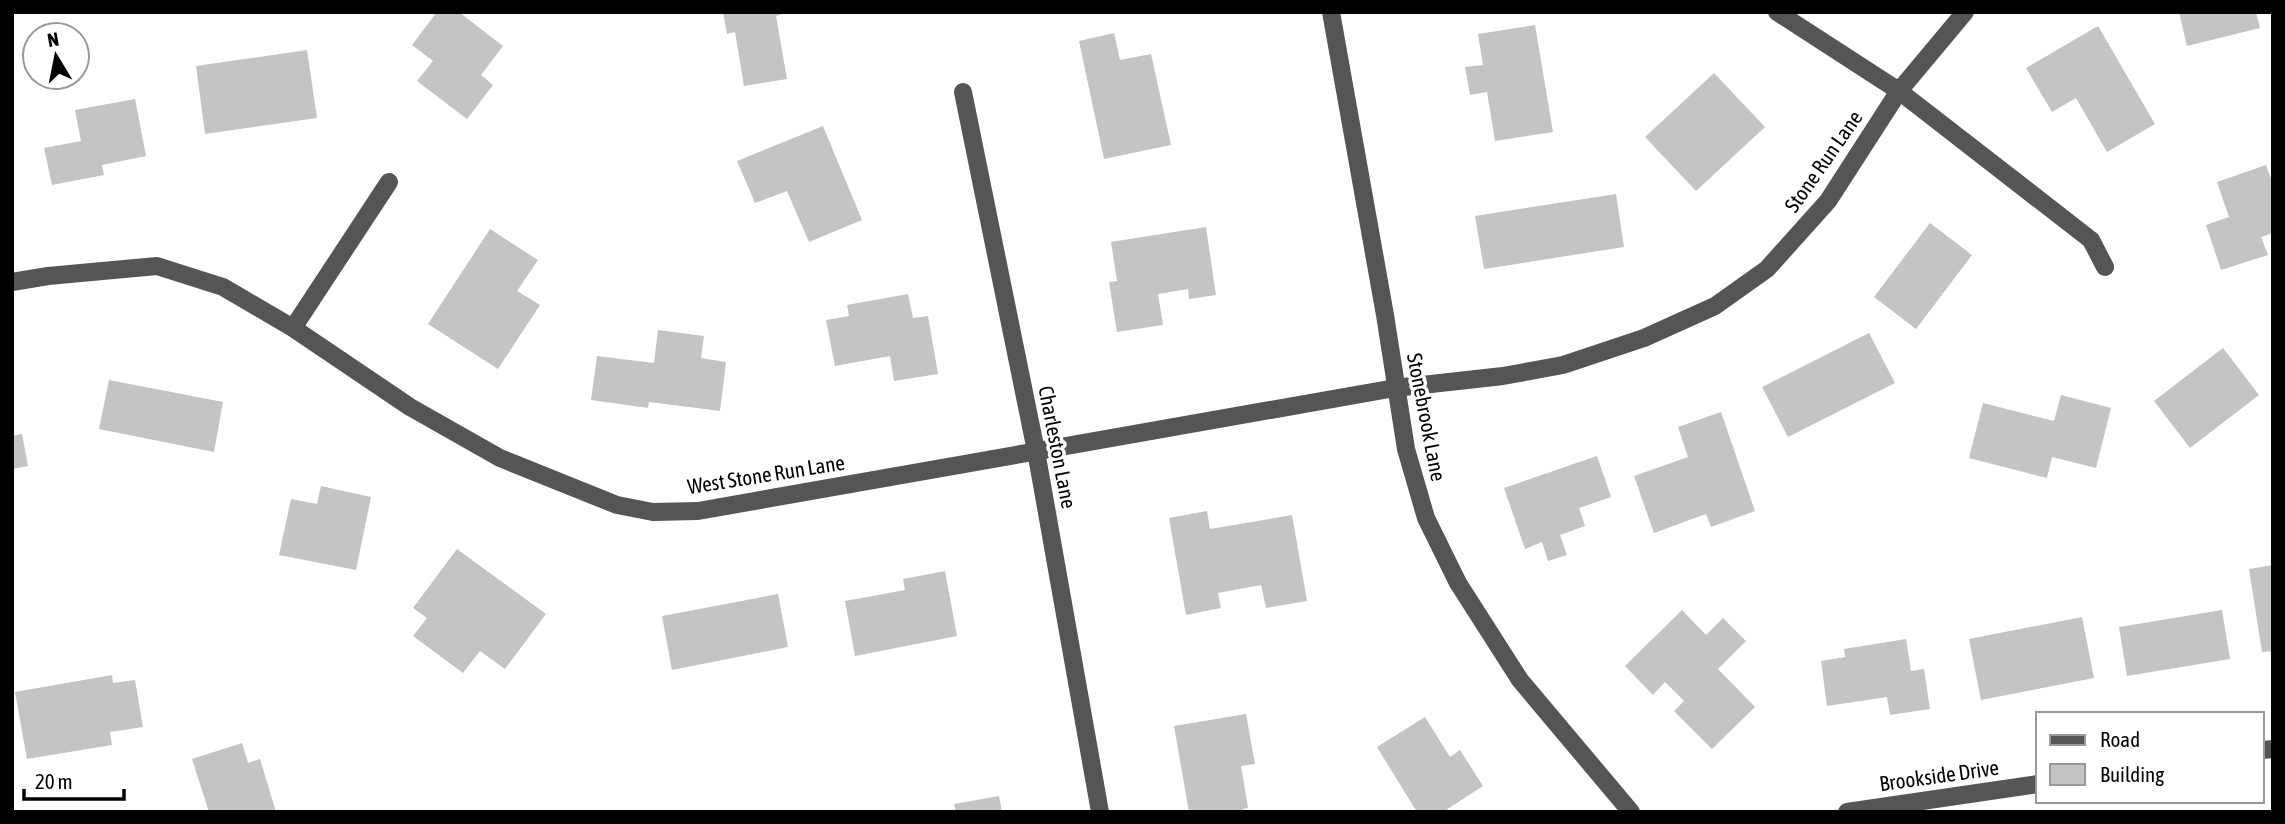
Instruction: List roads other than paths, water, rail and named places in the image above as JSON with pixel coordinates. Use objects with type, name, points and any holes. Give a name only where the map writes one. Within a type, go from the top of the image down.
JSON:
[{"type":"street","name":"Stonebrook Lane","points":[[1331,12],[1406,449],[1426,518],[1458,583],[1520,680],[1631,812]]},
{"type":"street","points":[[1777,12],[1899,91],[2091,240],[2105,267]]},
{"type":"street","name":"Stone Run Lane","points":[[1497,376],[1563,365],[1644,338],[1715,306],[1767,270],[1828,201],[1899,91],[1965,12]]},
{"type":"street","name":"Charleston Lane","points":[[963,92],[1036,451],[1100,812]]},
{"type":"street","points":[[293,328],[389,183]]},
{"type":"street","name":"West Stone Run Lane","points":[[12,282],[157,266],[223,287],[293,328],[410,407],[500,458],[617,505],[653,512],[698,511],[1395,388],[1497,376]]},
{"type":"street","name":"Brookside Drive","points":[[1847,812],[2036,783]]}]
